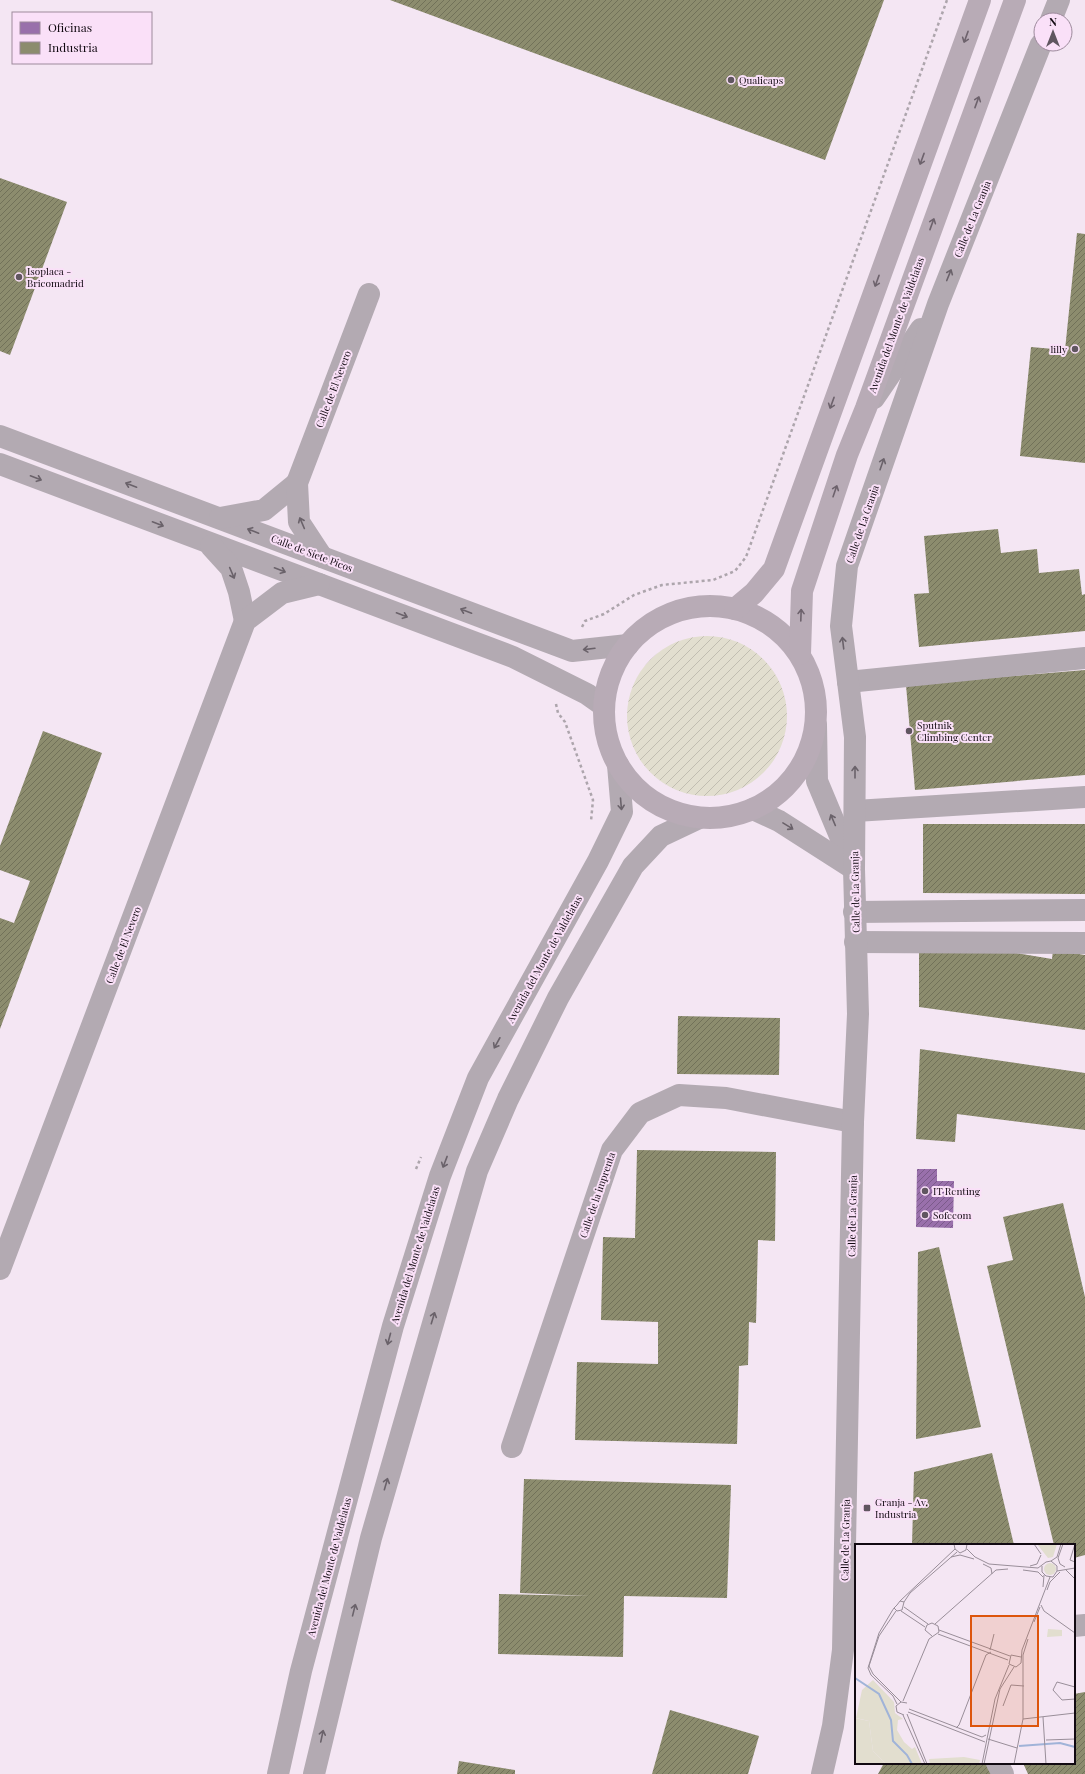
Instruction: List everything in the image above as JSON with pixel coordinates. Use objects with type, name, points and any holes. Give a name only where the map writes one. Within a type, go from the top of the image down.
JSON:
[{"type":"main road","points":[[735,609],[754,593],[774,569],[980,0]]},
{"type":"main road","name":"Avenida del Monte de Valdelatas","points":[[800,654],[802,592],[847,455],[866,408],[1015,0]]},
{"type":"main road","points":[[706,606],[735,609],[772,625],[800,654],[814,688],[816,725],[806,760],[783,789],[752,810],[726,817],[699,818],[667,809],[639,791],[618,766],[607,737],[604,706],[611,674],[628,644],[650,624],[676,611],[706,606]]},
{"type":"street","points":[[1054,12],[1059,0]]},
{"type":"street","name":"Calle de La Granja","points":[[822,1774],[849,1649],[854,1122],[858,1014],[854,912],[855,737],[841,626],[847,566],[938,304],[1038,52]]},
{"type":"street","name":"Calle de El Nevero","points":[[322,556],[300,522],[297,484],[369,294]]},
{"type":"street","points":[[866,408],[938,304]]},
{"type":"street","name":"Calle de Siete Picos","points":[[0,436],[572,651],[628,644]]},
{"type":"street","points":[[0,464],[512,657],[587,694],[604,706]]},
{"type":"street","points":[[220,518],[264,510],[297,484]]},
{"type":"street","points":[[208,543],[231,568],[239,592],[245,621],[282,593],[319,584]]},
{"type":"street","name":"Calle de El Nevero","points":[[0,1269],[245,621]]},
{"type":"street","points":[[848,682],[1085,658]]},
{"type":"street","points":[[816,725],[817,781],[854,869]]},
{"type":"street","name":"Avenida del Monte de Valdelatas","points":[[278,1774],[301,1671],[391,1334],[440,1176],[478,1078],[598,860],[622,812],[618,766]]},
{"type":"street","points":[[855,811],[1085,797]]},
{"type":"street","points":[[752,810],[779,821],[854,869]]},
{"type":"street","points":[[314,1774],[371,1538],[477,1171],[508,1099],[558,998],[633,866],[660,836],[699,818]]},
{"type":"street","points":[[854,912],[1085,910]]},
{"type":"street","points":[[855,942],[1085,943]]},
{"type":"street","name":"Calle de la imprenta","points":[[512,1447],[612,1150],[640,1113],[679,1095],[726,1098],[854,1122]]},
{"type":"street","points":[[1075,1626],[1085,1625]]},
{"type":"street","points":[[998,1764],[1003,1774]]},
{"type":"path","points":[[572,651],[585,621],[604,614],[634,595],[662,585],[713,580],[735,571],[746,557],[947,0]]},
{"type":"path","points":[[560,681],[554,696],[558,713],[565,722],[593,800],[590,823]]},
{"type":"shaded area","points":[[707,636],[737,642],[758,654],[769,665],[781,686],[787,716],[781,746],[769,767],[758,778],[737,790],[707,796],[677,790],[656,778],[645,767],[633,746],[627,716],[633,686],[645,665],[656,654],[677,642]]},
{"type":"building: Oficinas","points":[[917,1169],[937,1169],[937,1181],[954,1181],[953,1228],[916,1227]]},
{"type":"building: Industria","name":"Qualicaps","points":[[390,0],[884,0],[825,160]]},
{"type":"building: Industria","name":"Isoplaca - Bricomadrid","points":[[0,178],[67,202],[10,355],[0,351]]},
{"type":"building: Industria","name":"lilly","points":[[1077,233],[1085,234],[1085,463],[1020,456],[1031,347],[1065,350]]},
{"type":"building: Industria","points":[[998,529],[1001,553],[1037,549],[1039,573],[1079,569],[1082,595],[1085,594],[1085,631],[919,647],[914,594],[929,593],[924,536]]},
{"type":"building: Industria","points":[[1085,670],[1085,775],[915,790],[906,685]]},
{"type":"building: Industria","points":[[43,731],[102,753],[0,1029],[0,918],[14,923],[30,881],[0,870],[0,846]]},
{"type":"building: Industria","points":[[923,824],[1085,824],[1085,894],[923,893]]},
{"type":"building: Industria","points":[[919,947],[998,950],[1052,959],[1053,950],[1085,955],[1085,1030],[919,1007]]},
{"type":"building: Industria","points":[[678,1016],[780,1018],[779,1075],[677,1074]]},
{"type":"building: Industria","points":[[920,1049],[1085,1073],[1085,1130],[957,1114],[955,1142],[916,1139]]},
{"type":"building: Industria","points":[[637,1150],[776,1152],[775,1241],[758,1240],[756,1323],[749,1322],[748,1365],[739,1366],[737,1444],[575,1440],[577,1362],[658,1364],[658,1322],[601,1320],[603,1237],[635,1238]]},
{"type":"building: Industria","points":[[1063,1203],[1085,1297],[1085,1555],[1075,1558],[1075,1544],[1054,1544],[987,1266],[1013,1260],[1003,1217]]},
{"type":"building: Industria","points":[[939,1247],[981,1427],[916,1439],[918,1252]]},
{"type":"building: Industria","points":[[992,1453],[1014,1544],[912,1544],[914,1472]]},
{"type":"building: Industria","points":[[524,1479],[731,1485],[727,1598],[624,1596],[623,1657],[498,1654],[499,1594],[590,1596],[520,1593]]},
{"type":"building: Industria","points":[[1085,1692],[1085,1774],[1028,1774],[1023,1764],[1075,1764],[1075,1694]]},
{"type":"building: Industria","points":[[670,1710],[759,1736],[748,1774],[652,1774]]},
{"type":"building: Industria","points":[[459,1761],[515,1770],[515,1774],[457,1774]]},
{"type":"building: Industria","points":[[883,1764],[991,1764],[996,1774],[878,1774]]},
{"type":"place","name":"Qualicaps","points":[[731,80]]},
{"type":"place","name":"Isoplaca - Bricomadrid","points":[[19,277]]},
{"type":"place","name":"lilly","points":[[1075,349]]},
{"type":"place","name":"Sputnik Climbing Center","points":[[909,731]]},
{"type":"place","name":"IT Renting","points":[[925,1191]]},
{"type":"place","name":"Sofecom","points":[[925,1215]]},
{"type":"place","name":"Granja - Av. Industria","points":[[867,1508]]}]
